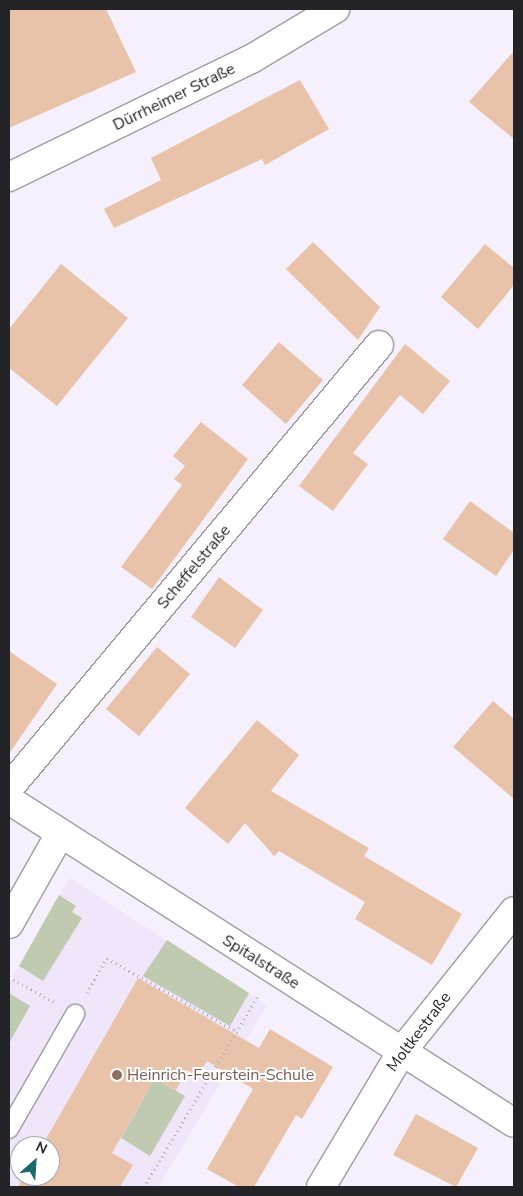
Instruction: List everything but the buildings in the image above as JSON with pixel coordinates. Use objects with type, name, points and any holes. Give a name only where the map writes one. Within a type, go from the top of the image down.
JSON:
[{"type":"street","name":"Dürrheimer Straße","points":[[9,177],[253,58],[335,9]]},
{"type":"street","name":"Scheffelstraße","points":[[9,788],[379,345]]},
{"type":"street","name":"Spitalstraße","points":[[9,800],[514,1123]]},
{"type":"street","points":[[9,924],[60,834]]},
{"type":"street","name":"Moltkestraße","points":[[321,1187],[402,1050],[514,912]]},
{"type":"lane","points":[[9,1130],[75,1014]]},
{"type":"path","points":[[9,976],[75,1014],[106,958],[237,1032]]},
{"type":"path","points":[[144,1187],[274,970]]},
{"type":"shaded area","name":"Heinrich-Feurstein-Schule","points":[[70,878],[267,1005],[158,1187],[9,1187],[9,983]]},
{"type":"green space","points":[[59,895],[76,906],[72,912],[82,918],[43,981],[19,966]]},
{"type":"green space","points":[[167,940],[249,993],[230,1026],[143,976]]},
{"type":"green space","points":[[9,993],[30,1006],[9,1043]]},
{"type":"green space","points":[[155,1078],[185,1096],[150,1156],[121,1138]]},
{"type":"place","name":"Heinrich-Feurstein-Schule","points":[[117,1075]]}]
